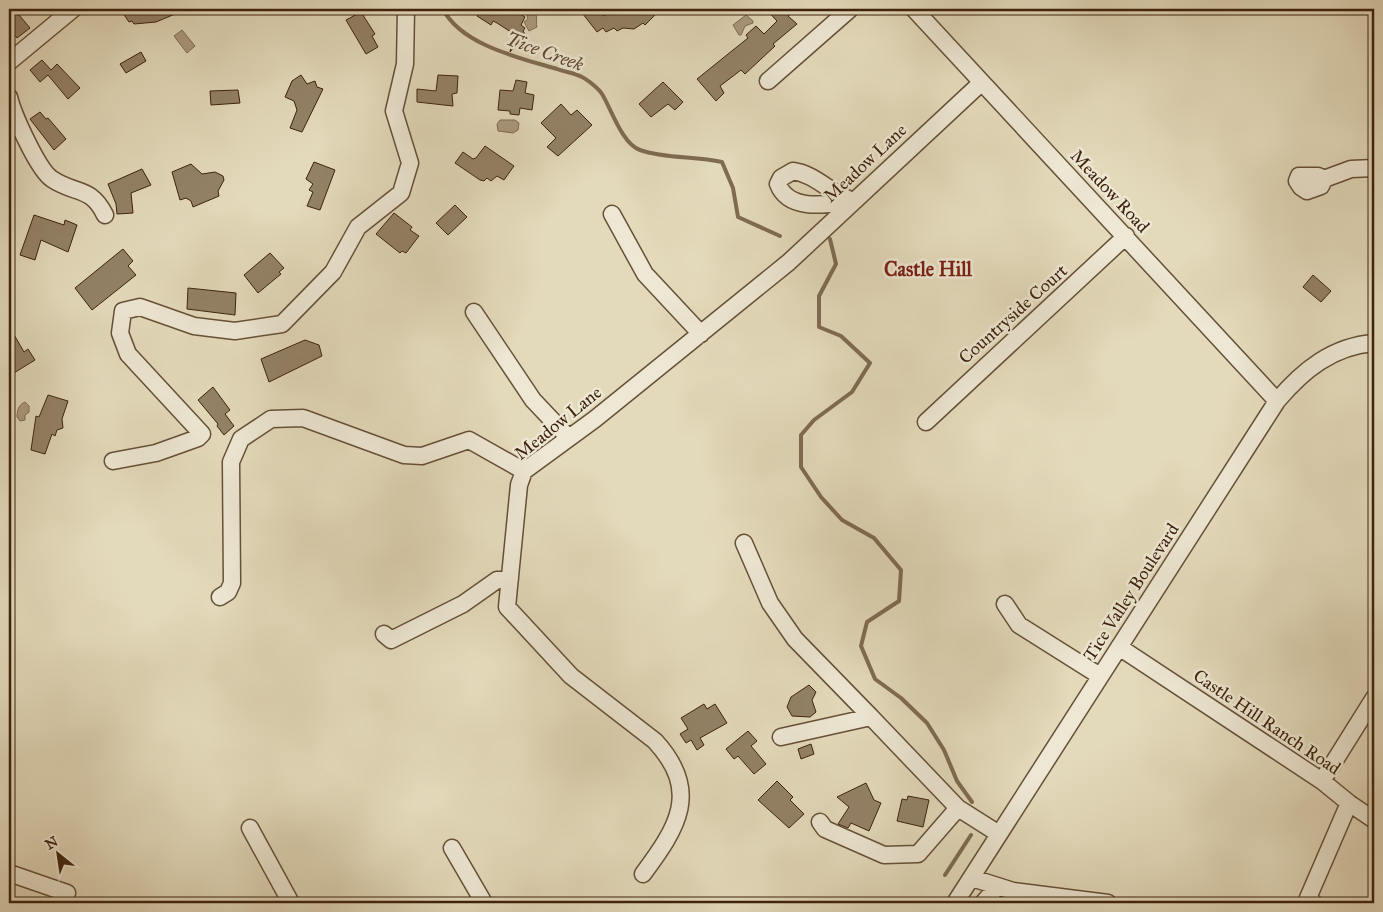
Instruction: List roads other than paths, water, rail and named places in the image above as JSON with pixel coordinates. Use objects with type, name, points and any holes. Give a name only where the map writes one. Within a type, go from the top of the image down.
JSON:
[{"type":"street","points":[[9,62],[73,9]]},
{"type":"street","points":[[113,461],[156,453],[198,438],[202,434],[128,354],[120,332],[123,311],[140,307],[194,326],[235,331],[282,324],[333,272],[358,227],[401,193],[410,163],[394,111],[405,64],[406,9]]},
{"type":"street","points":[[768,81],[850,9]]},
{"type":"street","name":"Meadow Road","points":[[914,9],[1277,401]]},
{"type":"street","name":"Meadow Lane","points":[[643,874],[669,839],[680,805],[680,785],[673,766],[654,741],[571,676],[507,607],[519,485],[524,471],[595,419],[789,262],[981,83]]},
{"type":"street","points":[[9,97],[24,136],[46,173],[69,189],[93,196],[105,215]]},
{"type":"street","points":[[1324,179],[1351,169],[1374,168]]},
{"type":"street","points":[[612,214],[645,274],[701,334]]},
{"type":"street","name":"Countryside Court","points":[[926,422],[1126,236]]},
{"type":"street","points":[[474,312],[533,400],[568,437]]},
{"type":"street","name":"Tice Valley Boulevard","points":[[955,903],[1277,401],[1302,375],[1331,354],[1346,348],[1374,343]]},
{"type":"street","points":[[220,597],[228,592],[232,583],[231,462],[240,439],[271,419],[303,418],[404,455],[422,456],[469,440],[524,471]]},
{"type":"street","points":[[744,543],[770,602],[795,639],[958,808],[999,834]]},
{"type":"street","points":[[384,634],[391,640],[463,604],[497,580],[510,579]]},
{"type":"street","points":[[1005,604],[1019,625],[1100,676]]},
{"type":"street","name":"Castle Hill Ranch Road","points":[[1119,647],[1322,781],[1374,820]]},
{"type":"street","points":[[1322,781],[1374,698]]},
{"type":"street","points":[[781,737],[871,717]]},
{"type":"street","points":[[1314,903],[1308,898],[1349,803]]},
{"type":"street","points":[[820,822],[825,829],[884,855],[918,854],[958,808]]},
{"type":"street","points":[[250,828],[291,903]]},
{"type":"street","points":[[452,848],[484,903]]},
{"type":"street","points":[[9,873],[67,893]]},
{"type":"street","points":[[972,878],[997,887],[1108,903]]},
{"type":"street","points":[[984,901],[997,887]]},
{"type":"waterway","name":"Tice Creek","points":[[443,9],[463,32],[477,41],[509,55],[576,74],[587,80],[602,94],[628,141],[640,150],[660,155],[722,162],[733,188],[738,217],[780,236]]},
{"type":"waterway","name":"Tice Creek","points":[[830,239],[836,264],[819,296],[819,327],[841,336],[870,363],[852,392],[814,420],[801,435],[801,467],[821,497],[842,520],[874,538],[901,570],[899,601],[867,622],[861,646],[875,679],[901,698],[927,723],[944,750],[957,781],[972,802]]},
{"type":"waterway","name":"Tice Creek","points":[[945,875],[971,835]]},
{"type":"district","name":"Castle Hill","points":[[928,269]]}]
